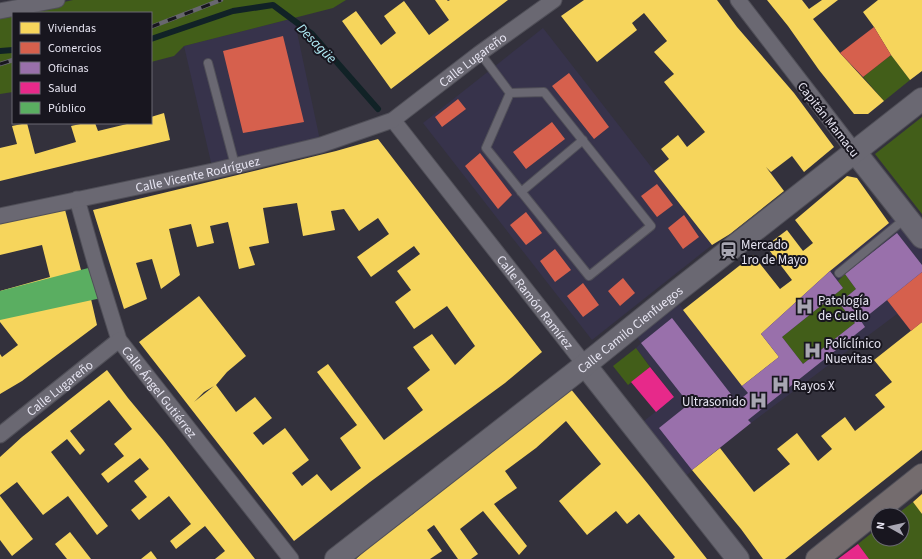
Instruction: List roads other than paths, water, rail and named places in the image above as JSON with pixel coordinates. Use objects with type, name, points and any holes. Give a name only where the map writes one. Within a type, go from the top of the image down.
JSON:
[{"type":"main road","name":"Calle Camilo Cienfuegos","points":[[336,559],[922,99]]},
{"type":"main road","name":"Capitán Mamacu","points":[[855,152],[922,237]]},
{"type":"main road","name":"Calle Ramón Ramírez","points":[[585,365],[738,559]]},
{"type":"main road","points":[[816,559],[922,475]]},
{"type":"street","points":[[0,11],[57,0]]},
{"type":"street","name":"Calle Lugareño","points":[[393,120],[480,53],[554,0]]},
{"type":"street","name":"Capitán Mamacu","points":[[738,0],[855,152]]},
{"type":"street","name":"Calle Vicente Rodríguez","points":[[0,216],[321,145],[393,120]]},
{"type":"street","name":"Calle Ramón Ramírez","points":[[393,120],[585,365]]},
{"type":"street","name":"Calle Ángel Gutiérrez","points":[[77,199],[119,340],[291,559]]},
{"type":"street","name":"Calle Lugareño","points":[[0,435],[119,340]]},
{"type":"lane","points":[[480,53],[510,93]]},
{"type":"lane","points":[[208,63],[235,165]]},
{"type":"lane","points":[[544,92],[651,226],[589,276],[486,148],[510,93],[544,92]]},
{"type":"lane","points":[[521,192],[583,140]]},
{"type":"lane","points":[[839,273],[906,218]]},
{"type":"waterway","name":"Desagüe","points":[[152,39],[233,11],[273,5],[312,34],[378,109]]},
{"type":"waterway","name":"Desagüe","points":[[0,51],[12,50]]},
{"type":"railway","points":[[152,27],[221,0]]},
{"type":"railway","points":[[0,64],[12,60]]},
{"type":"place","name":"Mercado 1ro de Mayo","points":[[728,251]]},
{"type":"place","name":"Patología de Cuello","points":[[805,307]]},
{"type":"place","name":"Políclínico Nuevitas","points":[[812,350]]},
{"type":"place","name":"Rayos X","points":[[780,385]]},
{"type":"place","name":"Ultrasonido","points":[[759,401]]}]
